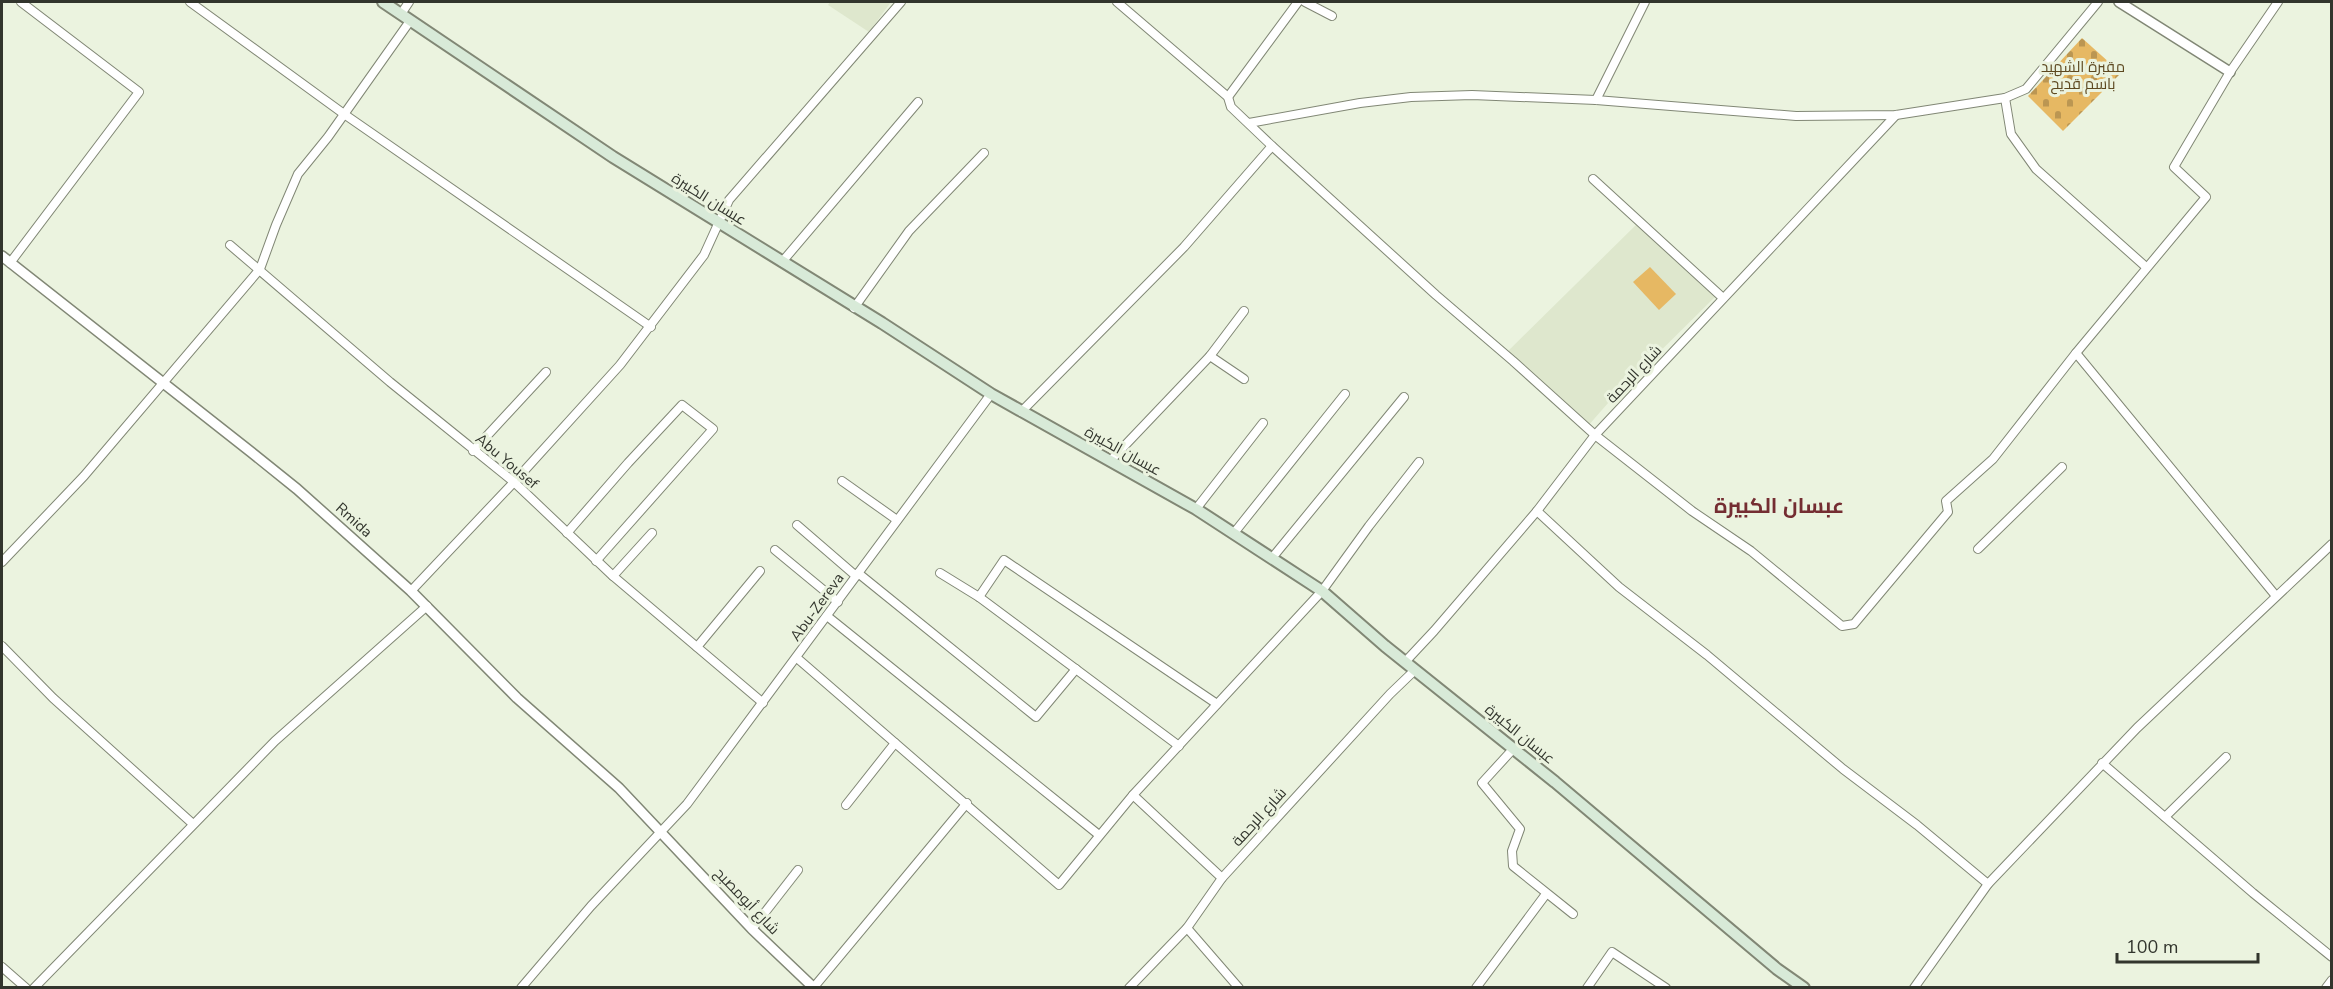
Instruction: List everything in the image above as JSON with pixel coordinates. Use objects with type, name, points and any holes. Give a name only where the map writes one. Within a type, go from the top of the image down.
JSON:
[{"type":"main road","name":"عبسان الكبيرة","points":[[383,2],[613,157],[718,223],[1021,412],[1196,509],[1322,591],[1405,662],[1514,748],[1777,969],[1804,987]]},
{"type":"street","points":[[10,263],[139,92],[21,2]]},
{"type":"street","points":[[190,2],[344,114],[651,327]]},
{"type":"street","points":[[401,14],[409,2]]},
{"type":"street","points":[[411,591],[620,365],[704,255],[729,200],[902,2]]},
{"type":"street","points":[[1117,2],[1228,97],[1231,107],[1272,146],[1595,435],[1692,511],[1751,551],[1842,626],[1854,624],[1870,606],[1948,512],[1946,501],[1993,459],[2076,353],[2206,197],[2174,167],[2230,72],[2277,2]]},
{"type":"street","points":[[1228,97],[1298,2]]},
{"type":"street","points":[[1305,2],[1332,16]]},
{"type":"street","points":[[1596,100],[1645,2]]},
{"type":"street","points":[[1249,123],[1360,103],[1473,95],[1596,100],[1796,116],[1896,115],[2005,98],[2026,89],[2098,2]]},
{"type":"street","points":[[2118,2],[2132,5],[2230,72]]},
{"type":"street","points":[[2,562],[84,476],[260,269],[298,174],[410,21]]},
{"type":"street","points":[[2005,98],[2011,134],[2036,169],[2146,267]]},
{"type":"street","points":[[782,262],[918,102]]},
{"type":"street","name":"شارع الرحمة","points":[[1405,662],[1537,511],[1595,435],[1896,115]]},
{"type":"street","points":[[1021,412],[1184,247],[1272,146]]},
{"type":"street","points":[[854,308],[909,231],[984,153]]},
{"type":"street","points":[[1593,179],[1723,298]]},
{"type":"street","name":"Abu Yousef","points":[[230,245],[390,382],[514,482],[613,576],[763,704]]},
{"type":"street","name":"Rmida","points":[[2,256],[297,489],[427,606],[517,698],[619,788],[662,833]]},
{"type":"street","points":[[1111,460],[1210,356],[1244,311]]},
{"type":"street","points":[[2076,353],[2276,596]]},
{"type":"street","points":[[1210,356],[1244,379]]},
{"type":"street","points":[[473,451],[546,372]]},
{"type":"street","name":"Abu-Zereva","points":[[521,987],[591,906],[687,804],[991,394]]},
{"type":"street","points":[[1234,533],[1345,394]]},
{"type":"street","points":[[1272,558],[1404,398]]},
{"type":"street","points":[[567,533],[682,405],[713,429],[597,561]]},
{"type":"street","points":[[1196,509],[1263,423]]},
{"type":"street","points":[[797,658],[1059,885],[1133,795],[1322,591],[1419,462]]},
{"type":"street","points":[[1978,549],[2062,467]]},
{"type":"street","points":[[842,481],[897,520]]},
{"type":"street","points":[[1537,511],[1618,587],[1707,655],[1843,769],[1917,825],[1988,884]]},
{"type":"street","points":[[797,525],[1036,717],[1076,669]]},
{"type":"street","points":[[613,576],[652,533]]},
{"type":"street","points":[[1914,987],[1988,884],[2102,763],[2331,544]]},
{"type":"street","points":[[775,550],[838,602]]},
{"type":"street","points":[[979,597],[1004,560],[1217,704]]},
{"type":"street","points":[[697,647],[760,571]]},
{"type":"street","points":[[940,573],[979,597],[1179,746]]},
{"type":"street","points":[[34,987],[126,896],[275,741],[427,606]]},
{"type":"street","points":[[827,616],[1099,835]]},
{"type":"street","points":[[2,646],[53,698],[193,824]]},
{"type":"street","name":"شارع الرحمة","points":[[1129,987],[1187,928],[1222,878],[1415,670]]},
{"type":"street","points":[[846,805],[895,743]]},
{"type":"street","points":[[1514,748],[1482,783],[1520,829],[1512,851],[1513,866],[1574,914]]},
{"type":"street","points":[[2165,817],[2226,757]]},
{"type":"street","points":[[2102,763],[2331,957]]},
{"type":"street","points":[[1133,795],[1222,878]]},
{"type":"street","points":[[814,987],[967,803]]},
{"type":"street","name":"شارع أبومصبح","points":[[662,833],[752,929],[814,987]]},
{"type":"street","points":[[752,929],[798,870]]},
{"type":"street","points":[[1476,987],[1546,894]]},
{"type":"street","points":[[1187,928],[1239,987]]},
{"type":"street","points":[[1587,987],[1612,952],[1666,987]]},
{"type":"street","points":[[2,967],[26,987]]},
{"type":"street","points":[[2325,987],[2331,980]]},
{"type":"shaded area","points":[[830,2],[891,2],[869,32],[828,5]]},
{"type":"shaded area","points":[[1640,221],[1717,295],[1617,394],[1611,389],[1616,394],[1587,427],[1506,353]]},
{"type":"green space","name":"مقبرة الشهيد باسم قديح","points":[[2082,38],[2121,73],[2063,131],[2028,96]]},
{"type":"green space","points":[[1650,267],[1676,294],[1659,310],[1633,282]]},
{"type":"district","name":"عبسان الكبيرة","points":[[1779,506]]}]
